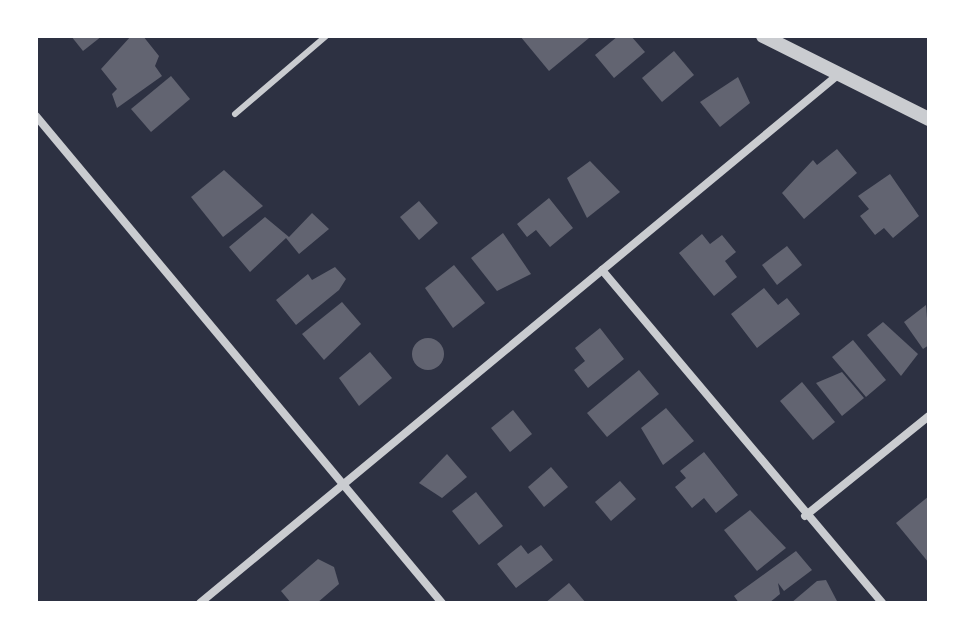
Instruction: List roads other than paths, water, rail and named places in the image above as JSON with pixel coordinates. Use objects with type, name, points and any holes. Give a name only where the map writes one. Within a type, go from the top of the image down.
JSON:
[{"type":"street","points":[[763,36],[929,119]]},
{"type":"street","points":[[200,603],[839,74]]},
{"type":"street","points":[[36,116],[442,603]]},
{"type":"street","points":[[602,270],[805,516],[882,603]]},
{"type":"street","points":[[805,516],[929,416]]},
{"type":"lane","points":[[235,114],[326,36]]}]
